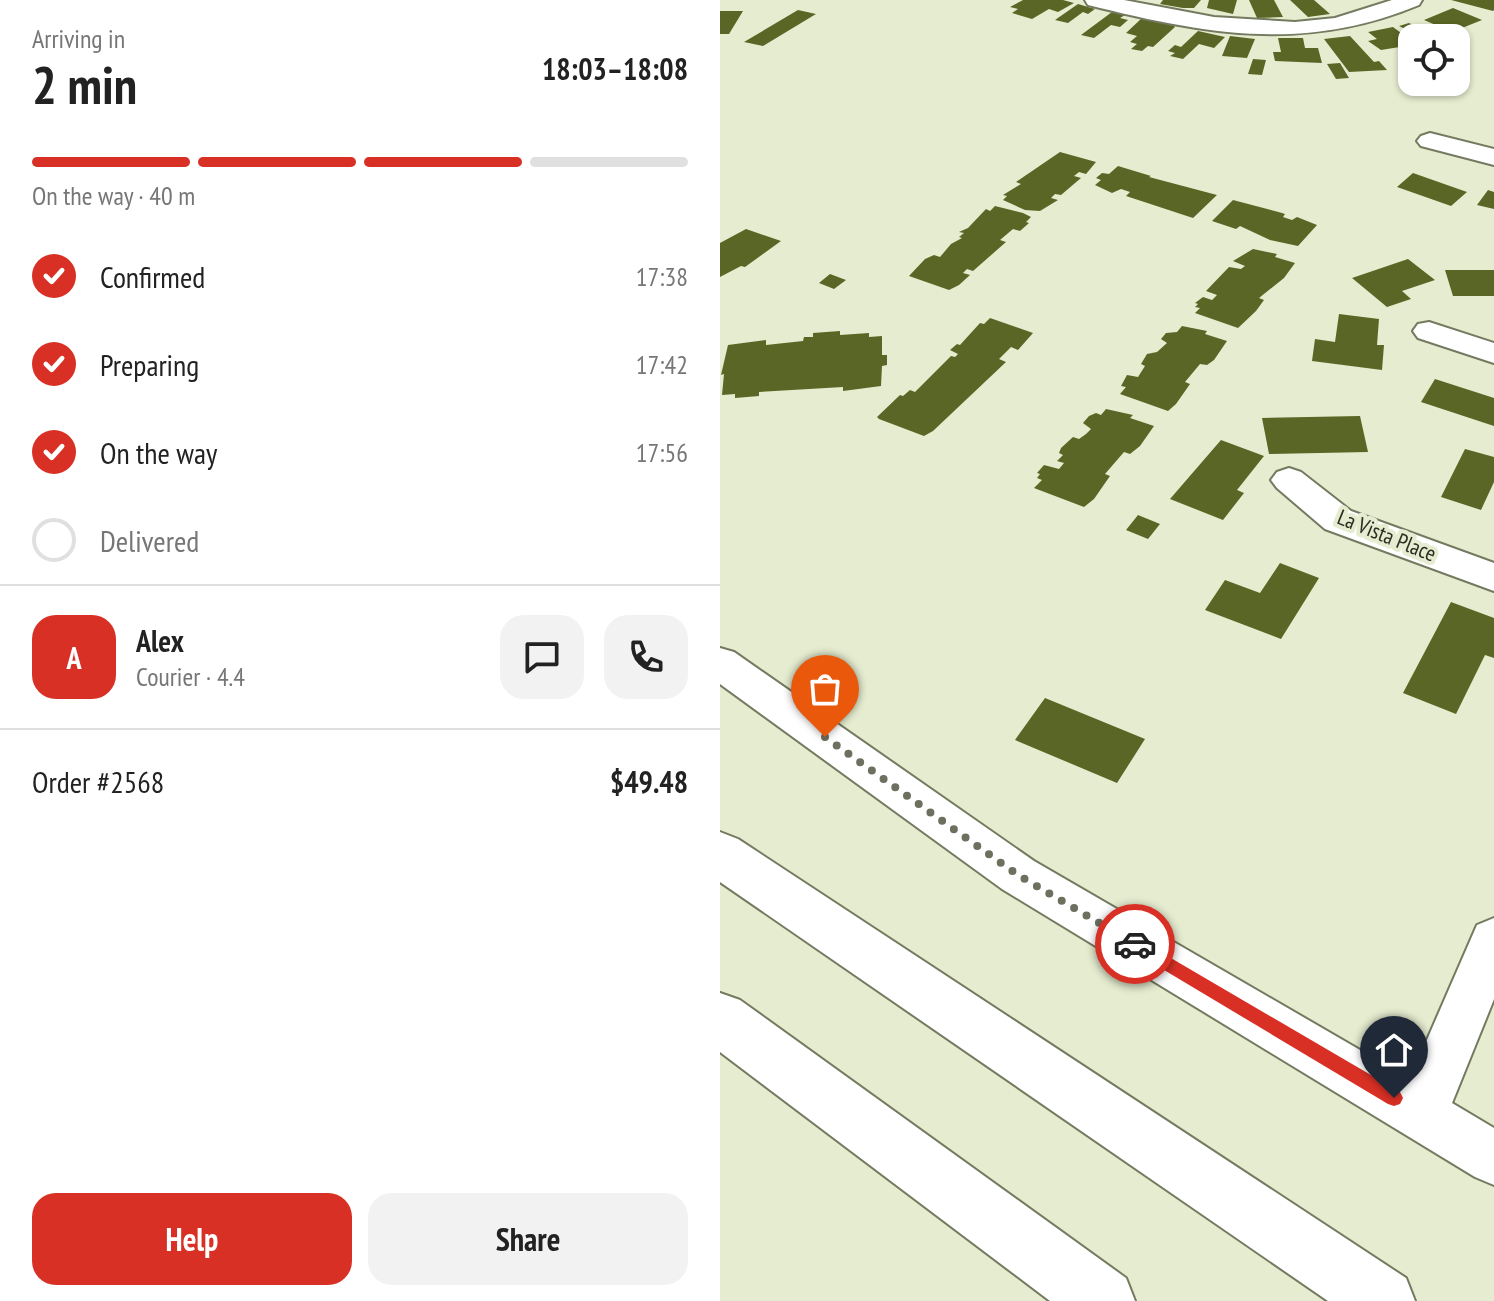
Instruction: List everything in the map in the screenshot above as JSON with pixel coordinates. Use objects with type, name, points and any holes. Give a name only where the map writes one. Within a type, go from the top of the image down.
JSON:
[{"type":"highway","points":[[720,854],[1383,1301]]},
{"type":"highway","points":[[723,1022],[1103,1301]]},
{"type":"street","points":[[1096,0],[1186,19],[1265,27],[1336,23],[1396,8],[1411,0]]},
{"type":"street","points":[[1430,141],[1494,157]]},
{"type":"street","points":[[1429,331],[1494,353]]},
{"type":"street","name":"La Vista Place","points":[[1289,480],[1338,520],[1494,577]]},
{"type":"street","points":[[720,663],[1018,875],[1494,1158]]},
{"type":"street","points":[[1421,1114],[1494,940]]},
{"type":"building","points":[[1023,0],[1074,3],[1058,12],[1049,9],[1032,19],[1012,13],[1018,9],[1010,7]]},
{"type":"building","points":[[1163,0],[1201,0],[1194,8],[1183,8],[1160,4]]},
{"type":"building","points":[[1209,0],[1237,0],[1233,14],[1207,8]]},
{"type":"building","points":[[1249,0],[1274,0],[1283,17],[1257,18]]},
{"type":"building","points":[[1290,0],[1314,0],[1330,14],[1308,17]]},
{"type":"building","points":[[1451,0],[1494,0],[1494,10],[1493,11]]},
{"type":"building","points":[[1078,4],[1095,9],[1088,14],[1083,12],[1068,23],[1055,20]]},
{"type":"building","points":[[1453,8],[1482,20],[1470,25],[1433,24],[1424,20]]},
{"type":"building","points":[[798,10],[816,14],[763,46],[744,42]]},
{"type":"building","points":[[720,11],[743,11],[729,34],[720,34]]},
{"type":"building","points":[[1112,12],[1125,15],[1120,18],[1128,20],[1120,27],[1111,25],[1094,38],[1081,35]]},
{"type":"building","points":[[1142,18],[1175,27],[1153,47],[1148,46],[1142,51],[1131,49],[1137,44],[1130,42],[1137,36],[1126,33]]},
{"type":"building","points":[[1393,27],[1398,31],[1398,47],[1381,50],[1368,41],[1377,39],[1368,32]]},
{"type":"building","points":[[1198,31],[1225,37],[1214,48],[1199,44],[1183,59],[1170,56],[1175,53],[1168,51],[1175,45],[1181,47]]},
{"type":"building","points":[[1230,36],[1255,39],[1247,58],[1222,56]]},
{"type":"building","points":[[1350,36],[1374,62],[1379,61],[1387,70],[1349,72],[1324,39]]},
{"type":"building","points":[[1278,38],[1303,38],[1305,48],[1318,48],[1322,63],[1275,61],[1273,52],[1281,52]]},
{"type":"building","points":[[1253,59],[1266,60],[1262,75],[1248,74]]},
{"type":"building","points":[[1340,63],[1349,78],[1336,79],[1327,64]]},
{"type":"building","points":[[1060,152],[1096,162],[1086,174],[1079,172],[1074,176],[1081,178],[1061,195],[1055,194],[1051,198],[1058,200],[1040,211],[1025,210],[1003,200],[1007,196],[1003,195],[1021,184],[1016,182]]},
{"type":"building","points":[[1118,166],[1217,195],[1193,218],[1126,196],[1130,192],[1121,189],[1112,193],[1095,185],[1101,180],[1096,178],[1102,173],[1109,174]]},
{"type":"building","points":[[1413,173],[1467,192],[1451,206],[1397,187]]},
{"type":"building","points":[[1488,190],[1494,192],[1494,209],[1477,205]]},
{"type":"building","points":[[1233,200],[1317,225],[1298,246],[1270,240],[1240,226],[1236,229],[1212,221]]},
{"type":"building","points":[[995,206],[1031,217],[1026,222],[1029,223],[1020,231],[1013,229],[1000,240],[1006,242],[973,271],[967,269],[963,273],[970,275],[959,285],[949,290],[909,276],[925,259],[934,255],[940,257],[951,244],[962,238],[959,237],[964,233],[959,232],[968,228],[986,209],[990,211]]},
{"type":"building","points":[[746,229],[781,241],[745,267],[741,266],[720,277],[720,243]]},
{"type":"building","points":[[1253,249],[1277,254],[1275,257],[1295,263],[1284,278],[1259,298],[1264,300],[1238,328],[1195,313],[1200,308],[1195,307],[1198,304],[1195,303],[1203,297],[1212,300],[1217,295],[1206,291],[1229,267],[1241,269],[1245,266],[1233,261]]},
{"type":"building","points":[[1408,259],[1435,280],[1402,291],[1411,299],[1387,307],[1352,278]]},
{"type":"building","points":[[1445,270],[1494,270],[1494,296],[1453,296]]},
{"type":"building","points":[[830,274],[846,280],[834,289],[819,283]]},
{"type":"building","points":[[1339,314],[1379,319],[1377,345],[1384,345],[1382,370],[1312,361],[1315,339],[1335,342]]},
{"type":"building","points":[[990,318],[1033,333],[1018,350],[1011,347],[999,359],[1006,362],[933,431],[924,436],[877,417],[900,395],[910,390],[915,392],[951,356],[955,357],[958,354],[950,350]]},
{"type":"building","points":[[1182,326],[1207,331],[1205,334],[1227,341],[1214,360],[1207,365],[1200,364],[1185,382],[1190,384],[1176,404],[1168,411],[1120,394],[1126,387],[1121,386],[1127,375],[1138,377],[1145,366],[1141,364],[1147,354],[1157,352],[1167,343],[1161,339],[1166,333],[1177,332]]},
{"type":"building","points":[[840,331],[840,335],[869,333],[869,337],[882,336],[882,355],[887,355],[887,365],[882,366],[881,386],[843,391],[843,387],[759,392],[759,396],[735,398],[735,394],[722,395],[724,374],[721,375],[728,345],[766,340],[766,345],[803,341],[804,337],[813,337],[813,333]]},
{"type":"building","points":[[1435,379],[1494,398],[1494,426],[1421,402]]},
{"type":"building","points":[[1106,409],[1133,415],[1130,418],[1154,426],[1140,446],[1130,454],[1124,452],[1105,474],[1110,476],[1094,499],[1084,507],[1034,488],[1042,480],[1037,478],[1040,474],[1037,473],[1044,465],[1059,469],[1064,463],[1057,461],[1063,455],[1059,453],[1061,448],[1073,437],[1079,439],[1091,429],[1083,423],[1089,416],[1096,413],[1101,415]]},
{"type":"building","points":[[1360,416],[1368,452],[1269,454],[1262,418]]},
{"type":"building","points":[[1221,440],[1264,456],[1237,490],[1244,493],[1223,520],[1170,499]]},
{"type":"building","points":[[1465,449],[1494,457],[1494,482],[1481,510],[1441,497]]},
{"type":"building","points":[[1138,515],[1160,524],[1148,539],[1126,530]]},
{"type":"building","points":[[1280,563],[1319,578],[1281,639],[1205,610],[1225,580],[1260,593]]},
{"type":"building","points":[[1451,602],[1494,618],[1494,658],[1485,655],[1456,714],[1403,693]]},
{"type":"building","points":[[1045,698],[1145,739],[1117,783],[1015,740]]},
{"type":"way so far","points":[[825,737],[1018,875],[1135,944]]},
{"type":"route","points":[[1135,944],[1394,1098]]}]
